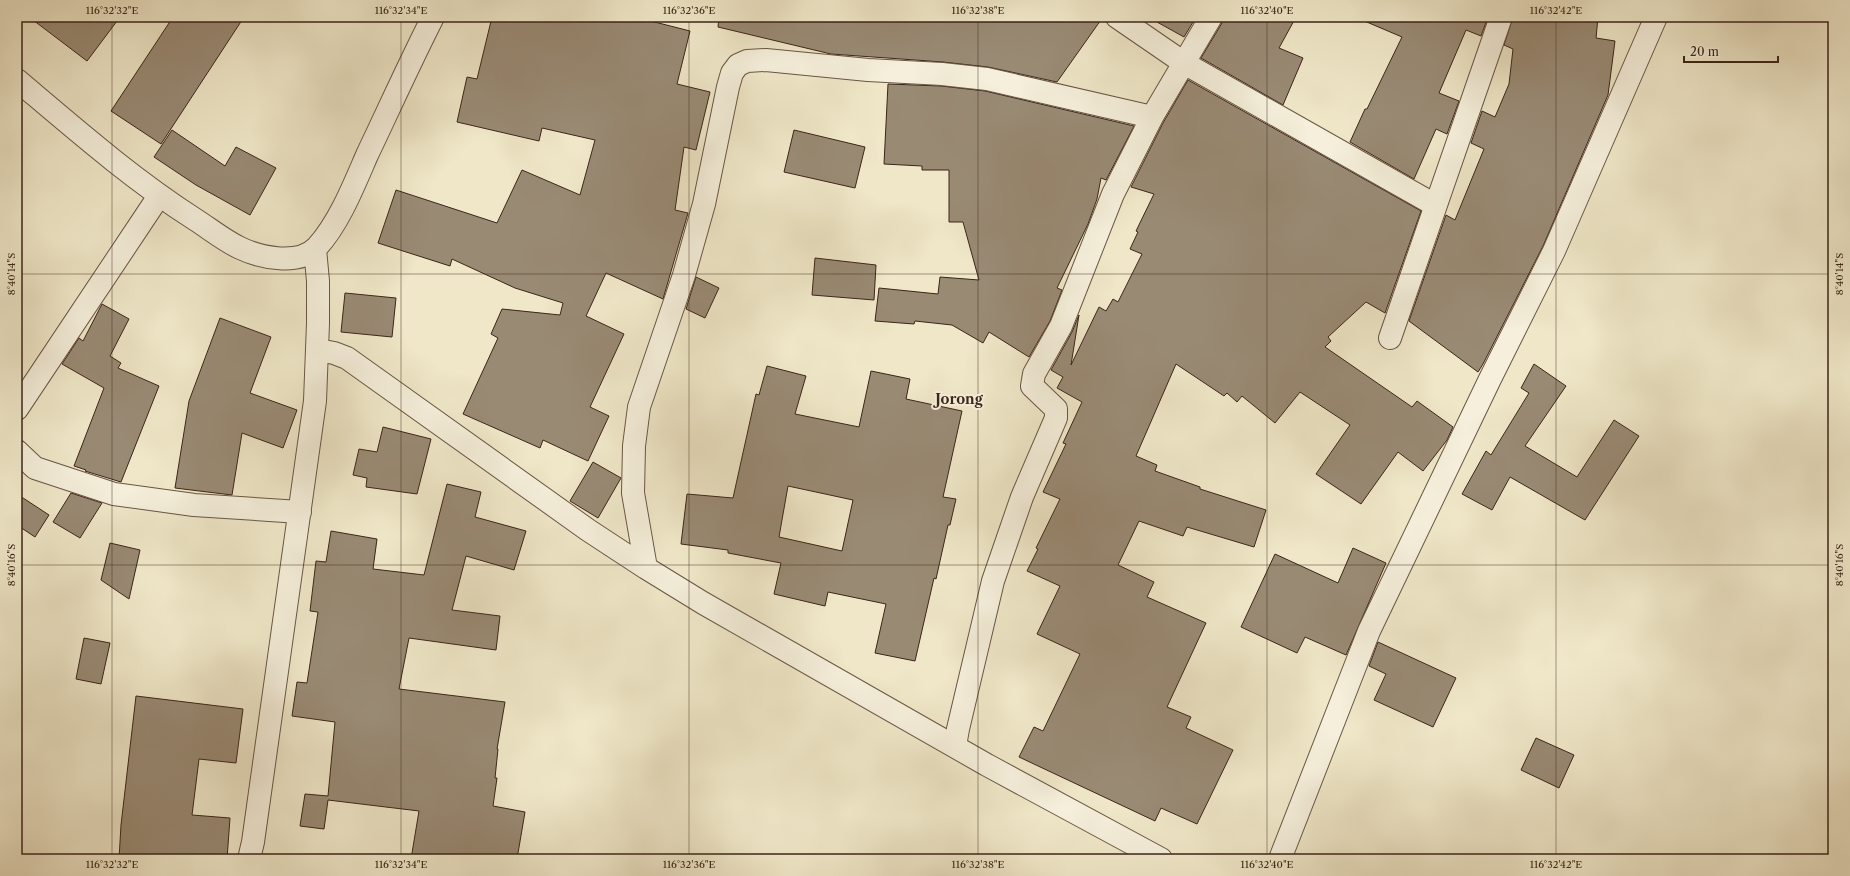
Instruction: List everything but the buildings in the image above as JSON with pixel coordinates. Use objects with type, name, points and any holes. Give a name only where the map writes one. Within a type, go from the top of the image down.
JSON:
[{"type":"street","points":[[17,80],[103,152],[159,196],[240,248],[265,257],[284,259],[297,258],[316,248],[328,232],[350,193],[411,60],[433,17]]},
{"type":"street","points":[[1117,17],[1184,63],[1435,205]]},
{"type":"street","points":[[955,746],[994,581],[1022,497],[1056,418],[1056,410],[1032,386],[1034,374],[1061,326],[1113,194],[1152,117],[1212,17]]},
{"type":"street","points":[[1390,338],[1501,17]]},
{"type":"street","points":[[1280,859],[1369,631],[1490,379],[1554,251],[1656,17]]},
{"type":"street","points":[[646,568],[633,493],[634,446],[639,407],[684,275],[702,211],[728,87],[732,73],[738,65],[747,62],[766,60],[868,70],[942,74],[987,79],[1152,117]]},
{"type":"street","points":[[17,409],[159,196]]},
{"type":"street","points":[[249,859],[254,835],[315,401],[318,350],[318,282],[316,248]]},
{"type":"street","points":[[318,350],[334,352],[347,358],[588,530],[703,603],[955,746],[1161,859]]},
{"type":"street","points":[[17,451],[35,468],[114,494],[194,505],[300,512]]},
{"type":"district","name":"Jorong","points":[[959,399]]}]
